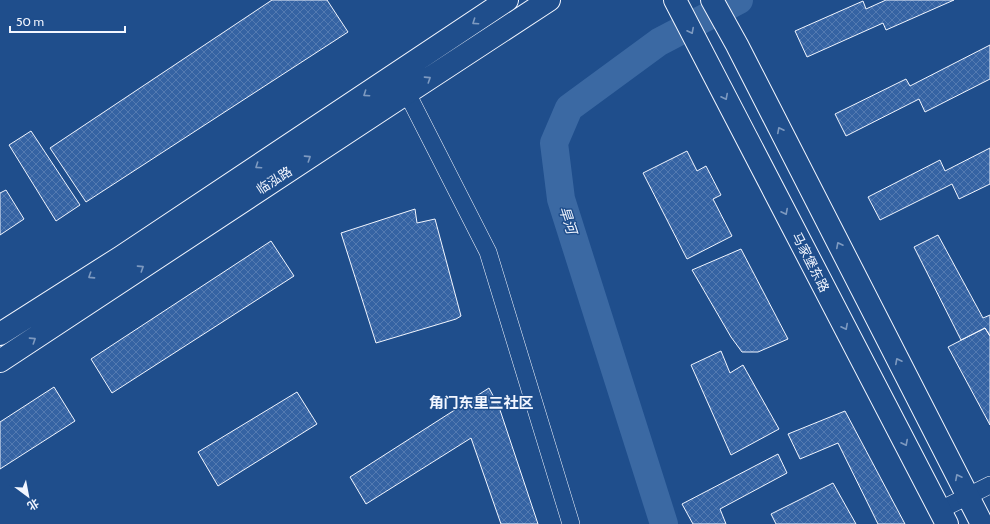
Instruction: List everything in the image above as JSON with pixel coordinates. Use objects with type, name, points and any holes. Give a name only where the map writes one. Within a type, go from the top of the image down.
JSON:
[{"type":"main road","name":"临泓路","points":[[0,334],[128,252],[507,0]]},
{"type":"main road","name":"临泓路","points":[[0,362],[549,0]]},
{"type":"main road","name":"马家堡东路","points":[[675,0],[944,517]]},
{"type":"main road","points":[[712,0],[737,45],[982,524]]},
{"type":"street","points":[[407,93],[488,252],[571,524]]},
{"type":"street","points":[[944,517],[968,496],[990,485]]},
{"type":"building","points":[[272,0],[327,0],[348,32],[86,202],[50,148]]},
{"type":"building","points":[[886,0],[954,0],[886,30],[883,23],[807,57],[795,31],[863,1],[866,9]]},
{"type":"building","points":[[990,45],[990,79],[925,112],[919,99],[846,136],[835,114],[906,79],[910,86]]},
{"type":"building","points":[[31,131],[80,205],[56,221],[9,145]]},
{"type":"building","points":[[990,148],[990,184],[959,199],[952,184],[880,220],[868,197],[940,160],[945,171]]},
{"type":"building","points":[[687,151],[697,171],[706,166],[721,195],[713,199],[732,236],[687,259],[643,173]]},
{"type":"building","points":[[6,190],[24,219],[0,235],[0,193]]},
{"type":"building","points":[[415,209],[417,223],[435,219],[461,316],[456,319],[376,343],[341,233]]},
{"type":"building","points":[[938,235],[983,318],[990,315],[990,336],[985,328],[961,340],[914,247]]},
{"type":"building","points":[[271,241],[294,276],[112,393],[91,359]]},
{"type":"building","points":[[741,249],[788,339],[758,352],[742,352],[731,337],[692,270]]},
{"type":"building","points":[[985,328],[990,336],[990,425],[948,347]]},
{"type":"building","points":[[721,351],[730,373],[743,365],[779,429],[731,455],[691,365]]},
{"type":"building","points":[[54,387],[75,421],[0,469],[0,422]]},
{"type":"building","points":[[489,388],[499,407],[538,524],[501,524],[471,438],[366,504],[350,477]]},
{"type":"building","points":[[297,392],[317,424],[218,486],[198,452]]},
{"type":"building","points":[[845,411],[905,524],[878,524],[838,443],[800,459],[788,434]]},
{"type":"building","points":[[778,454],[787,473],[720,509],[726,524],[693,524],[682,504]]},
{"type":"building","points":[[833,483],[856,524],[776,524],[771,514]]},
{"type":"waterway","name":"旱河","points":[[664,524],[561,199],[554,143],[569,108],[659,42],[739,0]]},
{"type":"district","name":"角门东里三社区","points":[[481,403]]}]
